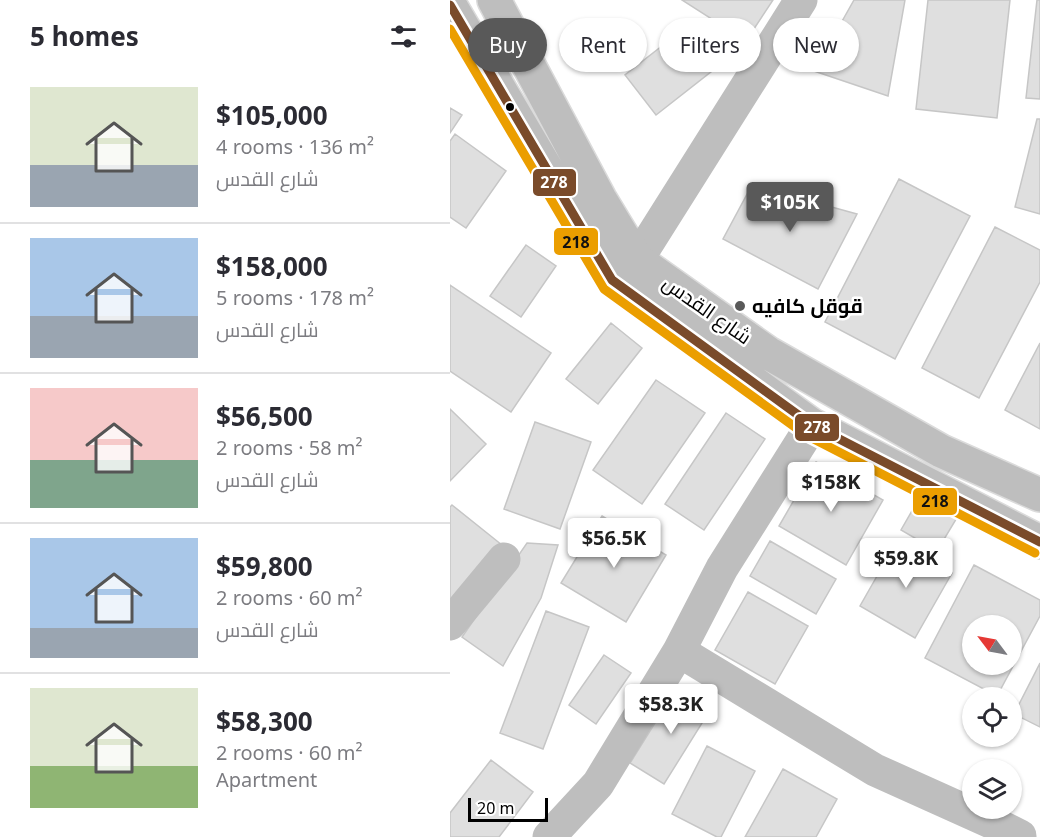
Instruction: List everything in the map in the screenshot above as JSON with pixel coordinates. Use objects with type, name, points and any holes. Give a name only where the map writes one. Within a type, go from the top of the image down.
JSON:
[{"type":"main road","points":[[450,5],[458,0]]},
{"type":"main road","name":"شارع القدس","points":[[494,0],[600,199],[637,260],[768,353],[941,451],[1040,495]]},
{"type":"main road","points":[[637,260],[801,0]]},
{"type":"main road","name":"شارع القدس","points":[[450,5],[612,280],[812,425],[1040,542]]},
{"type":"main road","points":[[549,837],[598,784],[679,651],[722,568],[812,425]]},
{"type":"main road","points":[[450,624],[504,559]]},
{"type":"main road","points":[[679,651],[875,770],[1020,837]]},
{"type":"building","points":[[682,0],[773,0],[761,18],[710,18]]},
{"type":"building","points":[[854,0],[905,0],[888,96],[817,72],[859,72],[859,18],[844,18]]},
{"type":"building","points":[[928,0],[1010,0],[997,118],[916,109]]},
{"type":"building","points":[[1037,0],[1040,0],[1040,99],[1026,98]]},
{"type":"building","points":[[659,48],[659,72],[711,72],[656,115],[625,75],[629,72],[647,72],[647,58]]},
{"type":"building","points":[[450,108],[462,115],[450,133]]},
{"type":"building","points":[[1037,119],[1040,119],[1040,214],[1015,207]]},
{"type":"building","points":[[455,134],[506,171],[466,228],[450,217],[450,141]]},
{"type":"building","points":[[899,179],[970,216],[895,359],[825,322]]},
{"type":"building","points":[[752,185],[857,214],[818,289],[723,239]]},
{"type":"building","points":[[995,227],[1040,250],[1040,282],[979,398],[922,368]]},
{"type":"building","points":[[526,245],[556,266],[521,317],[490,296]]},
{"type":"building","points":[[450,285],[551,353],[511,412],[450,371]]},
{"type":"building","points":[[611,323],[642,348],[598,404],[566,379]]},
{"type":"building","points":[[1040,343],[1040,429],[1005,410]]},
{"type":"building","points":[[656,380],[705,413],[642,504],[593,470]]},
{"type":"building","points":[[450,409],[486,444],[450,481]]},
{"type":"building","points":[[726,413],[765,439],[704,530],[665,504]]},
{"type":"building","points":[[535,422],[591,442],[560,529],[504,509]]},
{"type":"building","points":[[816,462],[883,500],[846,565],[779,526]]},
{"type":"building","points":[[921,495],[958,516],[937,551],[901,530]]},
{"type":"building","points":[[452,505],[502,545],[450,609],[450,507]]},
{"type":"building","points":[[602,516],[666,555],[626,622],[561,583]]},
{"type":"building","points":[[770,541],[836,579],[816,614],[750,576]]},
{"type":"building","points":[[897,541],[952,573],[915,638],[860,606]]},
{"type":"building","points":[[527,543],[558,545],[541,598],[503,666],[462,637]]},
{"type":"building","points":[[974,565],[1040,600],[1040,616],[1022,649],[1022,615],[962,615],[962,675],[1008,675],[1002,687],[980,687],[925,658]]},
{"type":"building","points":[[748,592],[808,626],[775,684],[715,650]]},
{"type":"building","points":[[546,611],[589,627],[543,749],[500,733]]},
{"type":"building","points":[[604,655],[631,673],[596,724],[569,705]]},
{"type":"building","points":[[1040,663],[1040,727],[1022,718],[1022,698]]},
{"type":"building","points":[[678,686],[712,707],[664,784],[630,763]]},
{"type":"building","points":[[707,746],[755,771],[721,837],[672,814]]},
{"type":"building","points":[[491,760],[533,792],[499,837],[450,837],[450,813]]},
{"type":"building","points":[[783,769],[837,799],[816,837],[745,837]]},
{"type":"transit line","name":"278","points":[[450,5],[612,280],[812,425],[1040,542]]},
{"type":"transit line","name":"218","points":[[450,29],[604,289],[806,435],[1035,553]]},
{"type":"place","name":"قوقل كافيه","points":[[740,306]]}]
